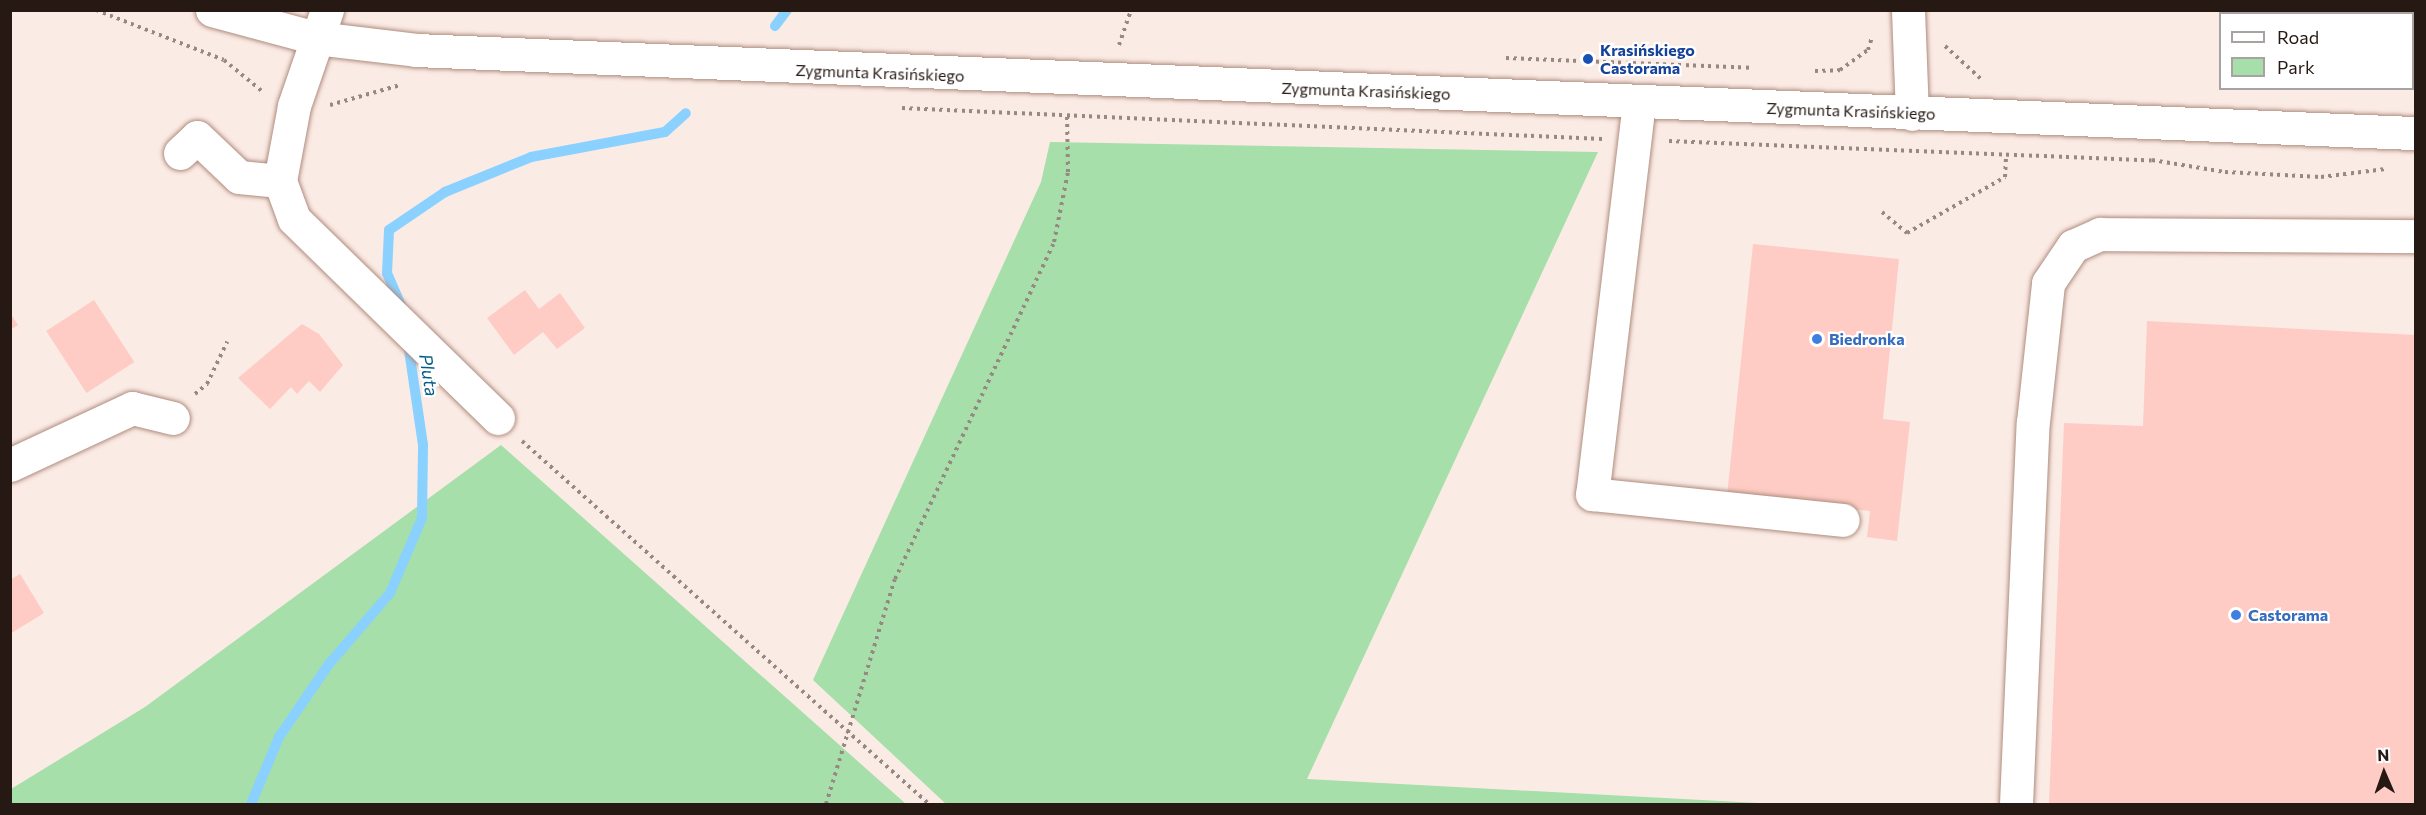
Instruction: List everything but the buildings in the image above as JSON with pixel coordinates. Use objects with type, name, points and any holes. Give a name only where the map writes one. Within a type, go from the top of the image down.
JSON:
[{"type":"street","name":"Zygmunta Krasińskiego","points":[[212,10],[322,24],[416,50],[705,66],[2415,133]]},
{"type":"street","points":[[1908,10],[1912,114]]},
{"type":"street","points":[[322,24],[294,106],[280,181],[294,219],[498,418]]},
{"type":"street","points":[[1639,102],[1637,140],[1614,281],[1592,494],[1843,520]]},
{"type":"street","points":[[180,153],[197,137],[239,177],[280,181]]},
{"type":"street","points":[[2016,804],[2033,422],[2048,283],[2067,255],[2100,234],[2415,237]]},
{"type":"street","points":[[15,462],[132,408],[173,418]]},
{"type":"path","points":[[96,10],[224,60],[252,78],[269,99]]},
{"type":"path","points":[[1941,39],[1983,81],[1991,82]]},
{"type":"path","points":[[826,804],[895,579],[1054,242],[1068,171],[1067,80]]},
{"type":"path","points":[[319,106],[386,86],[412,85]]},
{"type":"path","points":[[890,107],[2152,160],[2225,172],[2321,177],[2392,168]]},
{"type":"path","points":[[1882,212],[1907,234],[2005,177],[2006,155]]},
{"type":"path","points":[[173,418],[207,384],[227,342]]},
{"type":"path","points":[[498,418],[929,804]]},
{"type":"green space","points":[[1050,142],[1598,152],[1307,779],[1777,804],[946,804],[813,680],[1041,182]]},
{"type":"green space","points":[[501,445],[906,804],[11,804],[11,789],[145,707]]},
{"type":"waterway","name":"Pluta","points":[[775,26],[787,10]]},
{"type":"waterway","name":"Pluta","points":[[403,310],[387,273],[389,230],[445,192],[531,157],[665,132],[686,113]]},
{"type":"waterway","name":"Pluta","points":[[251,804],[279,737],[329,664],[390,593],[422,518],[423,445],[408,343]]},
{"type":"place","name":"Krasińskiego Castorama","points":[[1588,59]]},
{"type":"place","name":"Biedronka","points":[[1817,339]]},
{"type":"place","name":"Castorama","points":[[2236,615]]}]
